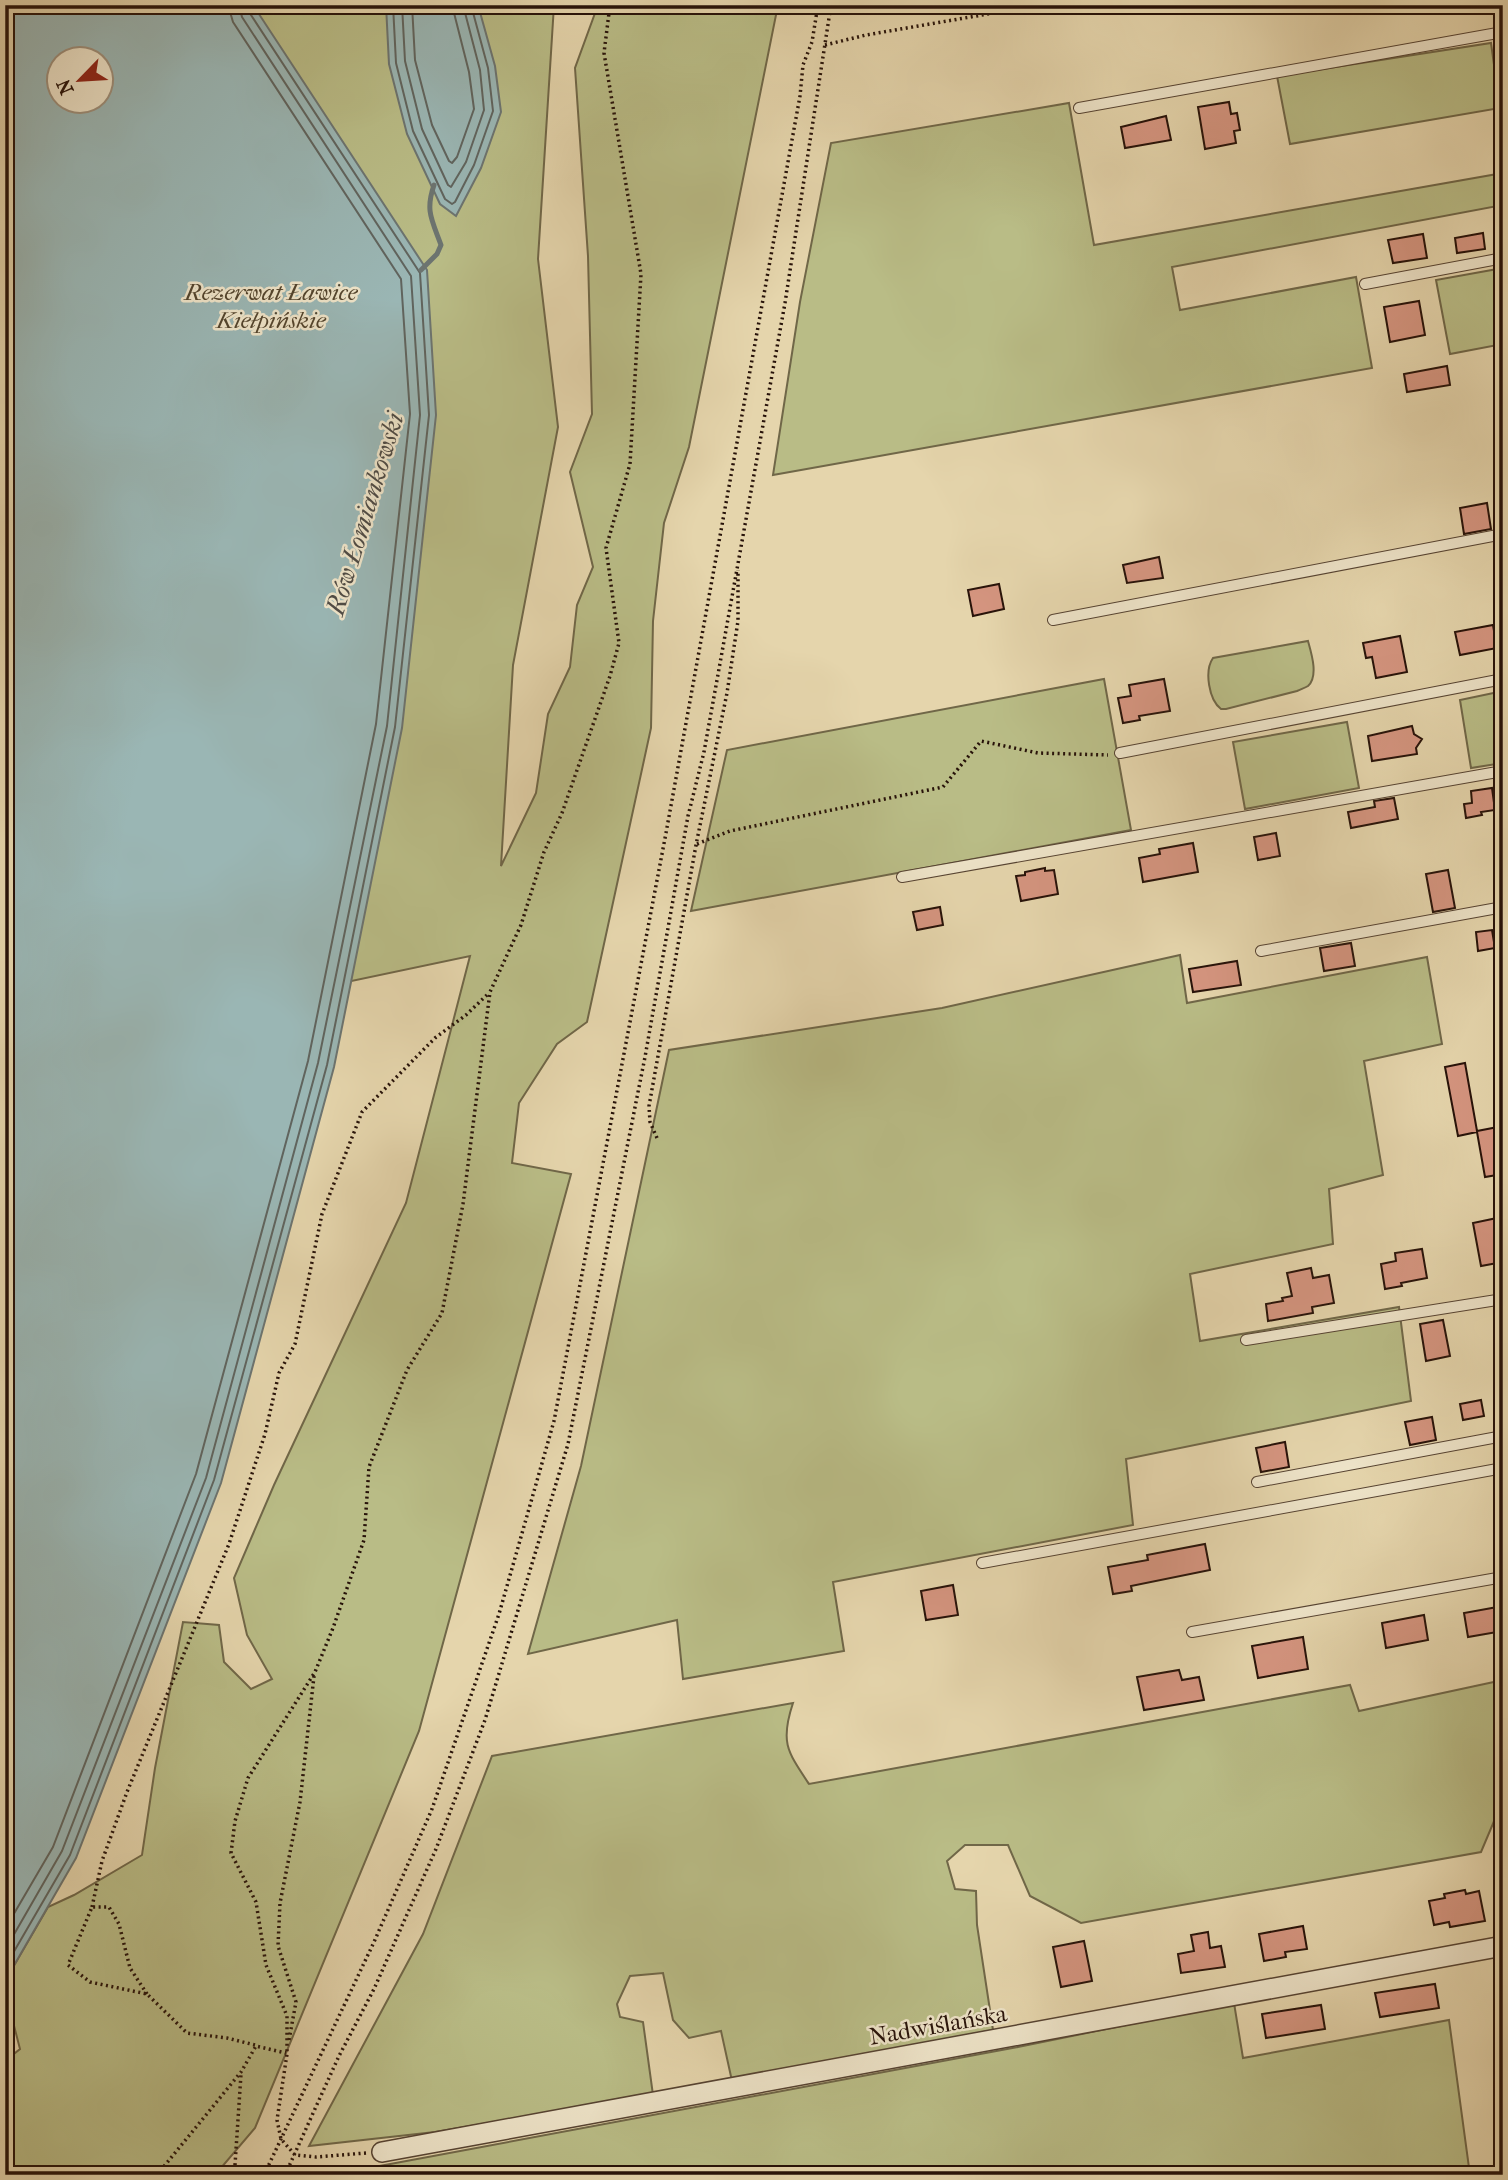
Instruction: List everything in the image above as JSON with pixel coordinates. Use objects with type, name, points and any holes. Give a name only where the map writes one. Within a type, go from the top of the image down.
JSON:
[{"type":"street","name":"Nadwiślańska","points":[[382,2151],[1503,1946]]},
{"type":"lane","points":[[1079,108],[1503,32]]},
{"type":"lane","points":[[1365,284],[1503,258]]},
{"type":"lane","points":[[1053,620],[1503,534]]},
{"type":"lane","points":[[1120,753],[1503,679]]},
{"type":"lane","points":[[902,877],[1503,771]]},
{"type":"lane","points":[[1261,951],[1503,907]]},
{"type":"lane","points":[[1247,1340],[1503,1299]]},
{"type":"lane","points":[[1257,1482],[1503,1436]]},
{"type":"lane","points":[[982,1563],[1503,1468]]},
{"type":"lane","points":[[1192,1632],[1503,1577]]},
{"type":"path","points":[[287,2054],[287,2016],[266,1965],[256,1902],[231,1853],[235,1821],[248,1778],[315,1672],[333,1628],[364,1540],[369,1467],[407,1370],[442,1313],[463,1203],[490,992],[522,925],[544,852],[562,813],[619,643],[606,548],[630,464],[641,274],[604,53],[610,5]]},
{"type":"path","points":[[264,2175],[374,1942],[432,1809],[499,1614],[554,1420],[666,833],[800,96],[803,65],[812,42],[818,5]]},
{"type":"path","points":[[285,2175],[436,1849],[485,1720],[568,1444],[643,1070],[688,816],[704,752],[785,303],[831,5]]},
{"type":"path","points":[[825,45],[866,35],[1040,5]]},
{"type":"path","points":[[657,1138],[650,1122],[649,1106],[696,845],[727,694],[738,621],[739,557]]},
{"type":"path","points":[[696,845],[730,831],[943,787],[981,741],[1038,753],[1098,756],[1120,753]]},
{"type":"path","points":[[148,1994],[90,1982],[68,1965],[92,1907],[103,1861],[127,1792],[229,1544],[265,1434],[279,1373],[295,1344],[322,1214],[362,1112],[435,1038],[466,1015],[490,992]]},
{"type":"path","points":[[315,1672],[300,1801],[280,1903],[278,1946],[296,2002],[277,2120],[281,2139],[295,2155],[316,2157],[382,2151]]},
{"type":"path","points":[[92,1907],[109,1907],[119,1924],[130,1968],[148,1994],[187,2033],[227,2038],[287,2054]]},
{"type":"path","points":[[157,2175],[241,2072],[256,2046]]},
{"type":"path","points":[[230,2175],[235,2165],[241,2072]]},
{"type":"green space","points":[[5,5],[554,5],[538,259],[558,427],[513,665],[501,866],[536,793],[548,714],[570,667],[577,605],[593,567],[570,472],[592,414],[588,256],[575,68],[598,5],[778,5],[689,447],[664,523],[653,621],[651,728],[587,1022],[557,1044],[519,1103],[512,1163],[571,1174],[419,1731],[255,2128],[215,2175],[13,2175],[5,2101],[5,2061],[20,2049],[12,2018],[5,2011],[5,1981],[48,1907],[142,1855],[155,1768],[183,1622],[219,1625],[224,1662],[251,1689],[272,1679],[247,1635],[234,1578],[274,1485],[406,1203],[470,956],[5,1054]]},
{"type":"green space","points":[[1491,43],[1500,108],[1290,144],[1277,76]]},
{"type":"green space","points":[[1069,103],[1094,245],[1503,173],[1503,205],[1172,267],[1180,310],[1356,277],[1372,368],[773,475],[800,302],[831,143]]},
{"type":"green space","points":[[1503,268],[1503,344],[1450,354],[1436,280]]},
{"type":"green space","points":[[1308,641],[1314,670],[1308,686],[1226,709],[1221,709],[1213,699],[1208,677],[1213,658]]},
{"type":"green space","points":[[1104,679],[1131,830],[691,911],[727,750]]},
{"type":"green space","points":[[1503,691],[1503,763],[1471,768],[1460,700]]},
{"type":"green space","points":[[1347,722],[1359,788],[1245,809],[1233,742]]},
{"type":"green space","points":[[1180,955],[1187,1003],[1427,957],[1442,1044],[1364,1061],[1383,1175],[1329,1189],[1333,1244],[1190,1274],[1200,1341],[1399,1307],[1411,1401],[1126,1459],[1133,1525],[833,1582],[844,1651],[683,1679],[677,1620],[528,1654],[581,1466],[669,1050],[942,1008]]},
{"type":"green space","points":[[1503,1680],[1503,1800],[1481,1852],[1081,1923],[1030,1896],[1008,1845],[965,1845],[947,1861],[955,1889],[976,1891],[977,1925],[993,2030],[732,2081],[721,2031],[689,2038],[673,2020],[663,1973],[630,1976],[617,2004],[620,2017],[643,2022],[653,2095],[435,2132],[309,2146],[423,1934],[492,1756],[793,1703],[787,1727],[788,1746],[809,1784],[1350,1685],[1359,1711]]},
{"type":"green space","points":[[1234,2003],[1243,2058],[1449,2020],[1470,2175],[331,2175],[1018,2047]]},
{"type":"water","name":"Rezerwat Ławice Kiełpińskie","points":[[5,5],[253,5],[427,270],[436,415],[402,728],[334,1067],[221,1483],[76,1858],[5,1981]]},
{"type":"water","points":[[386,5],[478,5],[495,66],[501,112],[481,168],[456,216],[440,204],[407,134],[389,64]]},
{"type":"building","points":[[1229,102],[1231,114],[1237,113],[1240,130],[1234,131],[1236,143],[1205,149],[1198,107]]},
{"type":"building","points":[[1166,116],[1171,140],[1125,148],[1121,127]]},
{"type":"building","points":[[1483,233],[1485,249],[1457,253],[1455,238]]},
{"type":"building","points":[[1423,234],[1427,258],[1393,263],[1388,240]]},
{"type":"building","points":[[1419,301],[1425,335],[1390,342],[1384,307]]},
{"type":"building","points":[[1447,366],[1450,385],[1407,392],[1404,374]]},
{"type":"building","points":[[1487,503],[1491,529],[1464,534],[1460,508]]},
{"type":"building","points":[[1159,557],[1163,578],[1127,583],[1123,565]]},
{"type":"building","points":[[999,584],[1004,609],[973,616],[968,590]]},
{"type":"building","points":[[1493,625],[1497,648],[1460,655],[1455,632]]},
{"type":"building","points":[[1400,636],[1407,672],[1376,678],[1372,657],[1366,658],[1363,643]]},
{"type":"building","points":[[1164,679],[1170,711],[1139,716],[1140,720],[1123,723],[1118,698],[1131,696],[1129,685]]},
{"type":"building","points":[[1412,726],[1414,734],[1422,739],[1416,748],[1417,754],[1372,761],[1368,736]]},
{"type":"building","points":[[1492,788],[1495,810],[1466,818],[1464,804],[1472,803],[1471,791]]},
{"type":"building","points":[[1394,798],[1398,819],[1351,828],[1348,812],[1375,807],[1374,801]]},
{"type":"building","points":[[1276,833],[1280,856],[1258,860],[1254,837]]},
{"type":"building","points":[[1193,843],[1198,872],[1143,882],[1139,858],[1160,854],[1159,849]]},
{"type":"building","points":[[1045,868],[1045,871],[1054,870],[1058,894],[1021,901],[1016,876]]},
{"type":"building","points":[[1448,870],[1455,908],[1433,912],[1426,874]]},
{"type":"building","points":[[940,907],[943,925],[917,930],[913,912]]},
{"type":"building","points":[[1492,930],[1495,948],[1478,951],[1476,932]]},
{"type":"building","points":[[1351,943],[1355,966],[1324,971],[1320,948]]},
{"type":"building","points":[[1237,961],[1241,985],[1193,992],[1189,969]]},
{"type":"building","points":[[1465,1063],[1477,1131],[1503,1126],[1503,1174],[1485,1177],[1477,1132],[1458,1136],[1445,1067]]},
{"type":"building","points":[[1497,1218],[1500,1238],[1503,1237],[1503,1262],[1481,1266],[1473,1223]]},
{"type":"building","points":[[1422,1249],[1427,1278],[1385,1289],[1381,1264],[1396,1261],[1395,1253]]},
{"type":"building","points":[[1311,1268],[1313,1278],[1329,1275],[1334,1303],[1312,1307],[1313,1313],[1268,1321],[1266,1304],[1283,1301],[1282,1298],[1292,1296],[1287,1273]]},
{"type":"building","points":[[1443,1320],[1450,1356],[1426,1361],[1420,1324]]},
{"type":"building","points":[[1481,1400],[1484,1416],[1463,1420],[1460,1404]]},
{"type":"building","points":[[1432,1417],[1436,1440],[1410,1445],[1405,1422]]},
{"type":"building","points":[[1285,1442],[1289,1467],[1261,1472],[1256,1448]]},
{"type":"building","points":[[1205,1544],[1210,1570],[1131,1586],[1132,1591],[1113,1594],[1108,1567],[1148,1560],[1147,1555]]},
{"type":"building","points":[[953,1585],[958,1615],[926,1620],[921,1591]]},
{"type":"building","points":[[1503,1606],[1503,1631],[1468,1637],[1464,1613]]},
{"type":"building","points":[[1424,1615],[1428,1640],[1386,1648],[1382,1623]]},
{"type":"building","points":[[1303,1637],[1308,1669],[1258,1678],[1252,1646]]},
{"type":"building","points":[[1179,1670],[1182,1680],[1199,1677],[1204,1700],[1144,1710],[1137,1677]]},
{"type":"building","points":[[1465,1890],[1466,1894],[1479,1891],[1485,1921],[1450,1927],[1449,1922],[1434,1925],[1429,1901],[1445,1898],[1444,1894]]},
{"type":"building","points":[[1303,1926],[1307,1949],[1285,1952],[1286,1957],[1264,1961],[1259,1934]]},
{"type":"building","points":[[1208,1932],[1210,1948],[1221,1946],[1225,1967],[1181,1973],[1178,1954],[1194,1951],[1191,1935]]},
{"type":"building","points":[[1084,1941],[1092,1981],[1061,1987],[1053,1947]]},
{"type":"building","points":[[1435,1984],[1439,2008],[1380,2017],[1375,1993]]},
{"type":"building","points":[[1321,2005],[1325,2029],[1266,2038],[1262,2014]]},
{"type":"waterway","name":"Rów Łomiankowski","points":[[421,270],[437,254],[441,245],[430,209],[434,185]]}]
